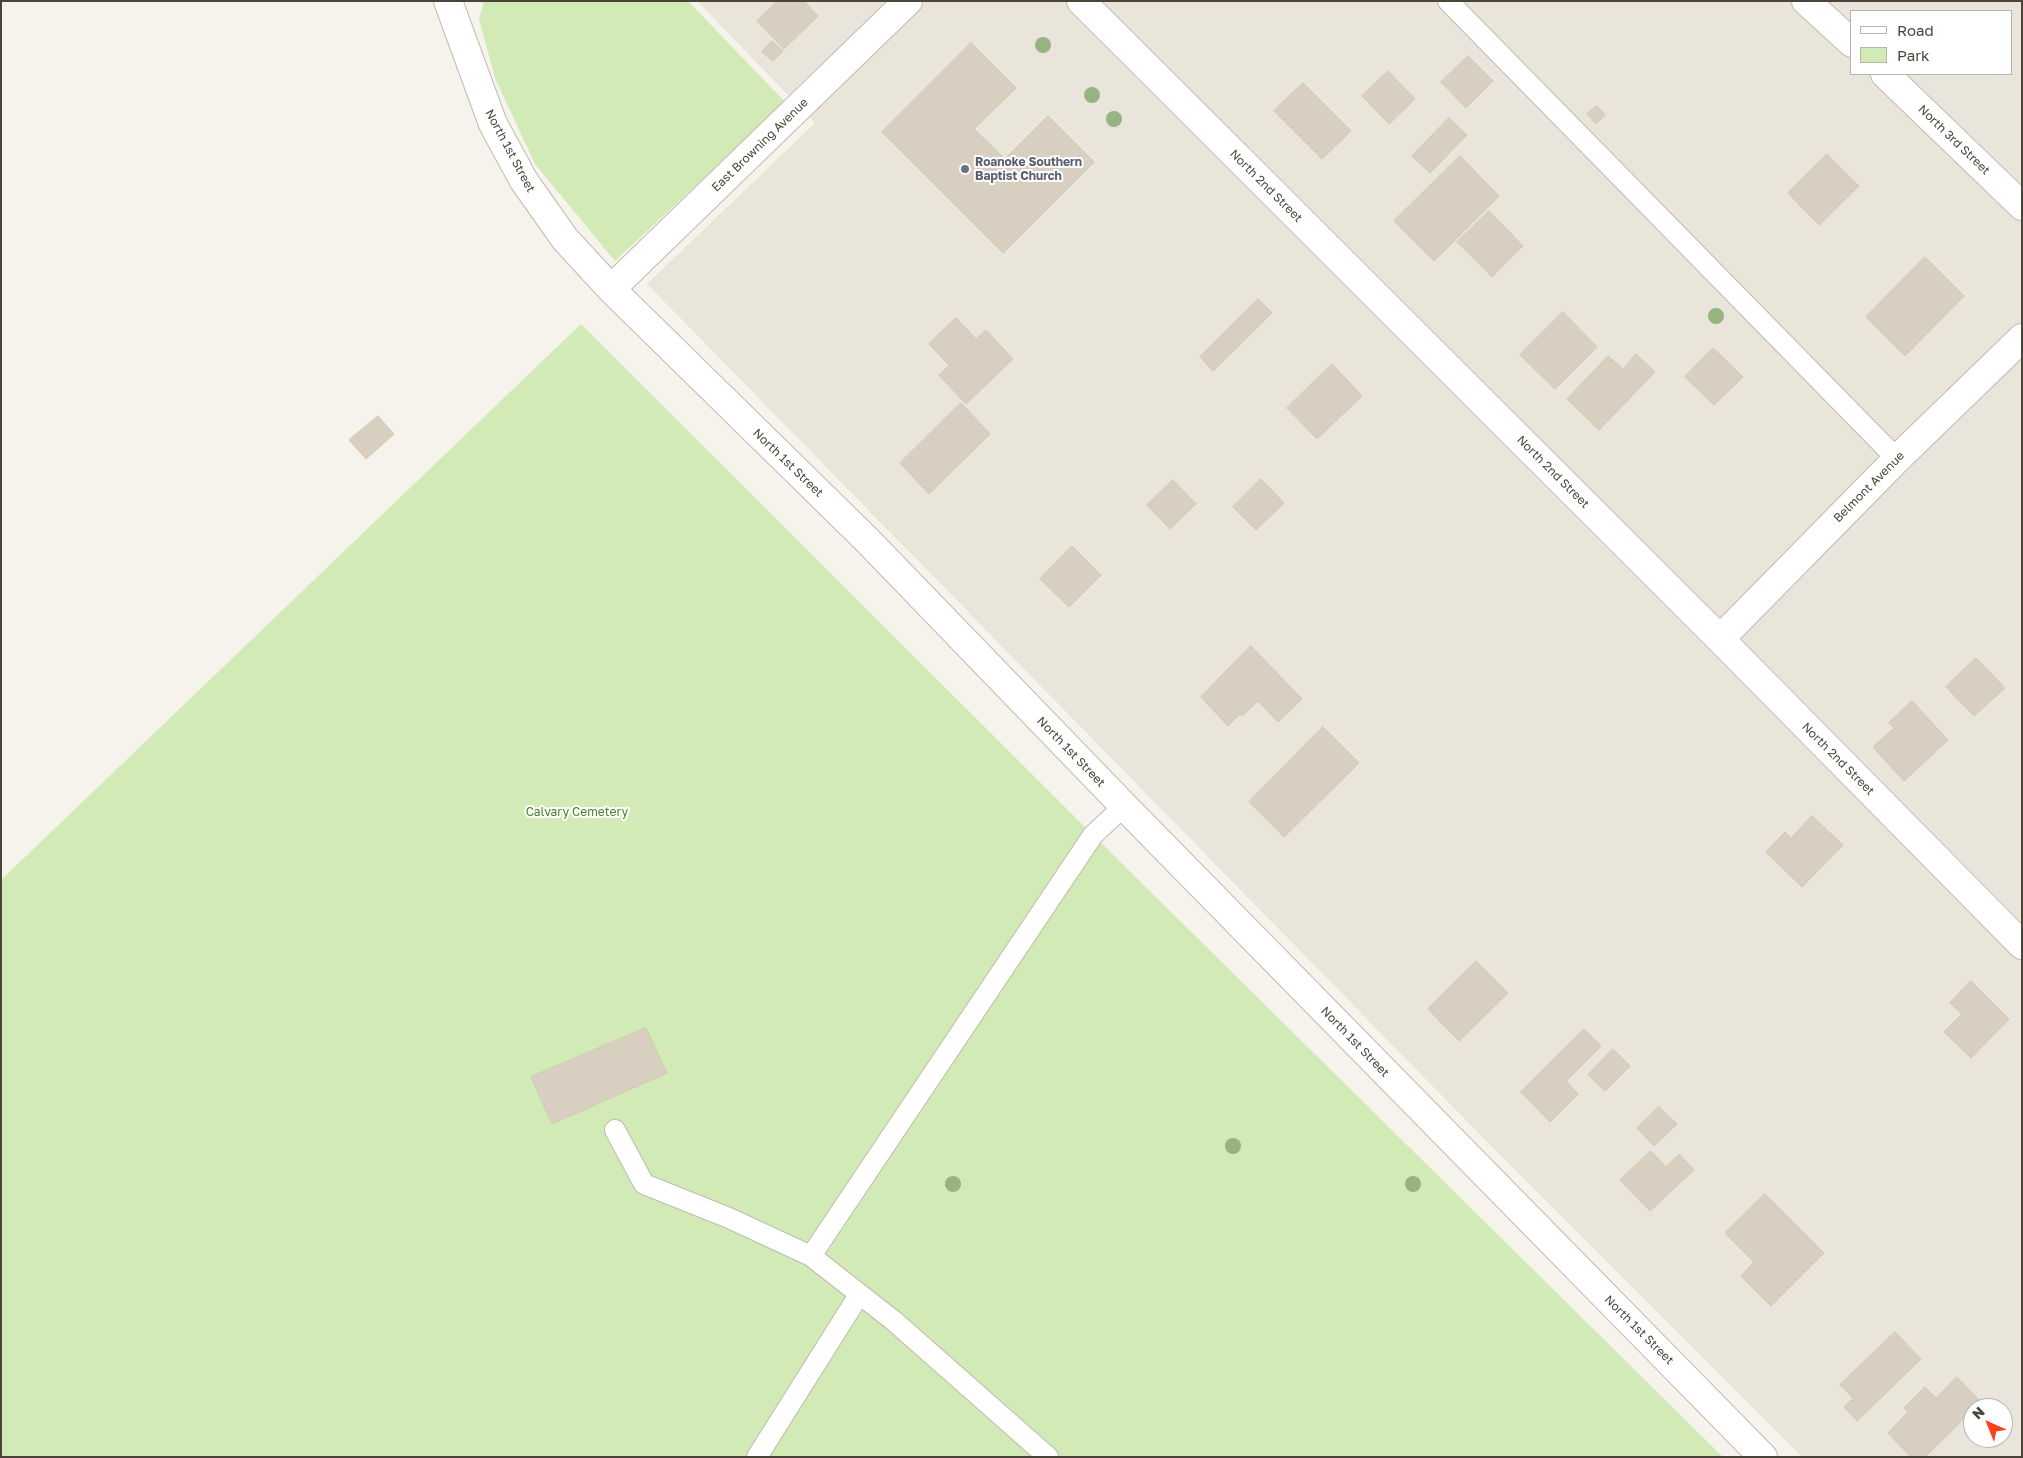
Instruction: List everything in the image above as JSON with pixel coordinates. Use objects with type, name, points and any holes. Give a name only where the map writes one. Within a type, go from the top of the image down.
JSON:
[{"type":"street","name":"North 1st Street","points":[[448,1],[493,124],[524,181],[565,240],[611,290],[868,541],[1124,806],[1763,1457]]},
{"type":"street","name":"East Browning Avenue","points":[[611,290],[908,1]]},
{"type":"street","name":"North 2nd Street","points":[[1081,1],[1720,639],[2022,945]]},
{"type":"street","points":[[1806,1],[1850,41]]},
{"type":"street","name":"North 3rd Street","points":[[1886,75],[2022,206]]},
{"type":"street","name":"Belmont Avenue","points":[[1720,639],[1897,459],[2022,338]]},
{"type":"lane","points":[[1448,1],[1897,459]]},
{"type":"lane","points":[[811,1256],[1093,835],[1124,806]]},
{"type":"lane","points":[[615,1130],[644,1184],[729,1218],[811,1256],[894,1322],[1048,1457]]},
{"type":"lane","points":[[757,1457],[860,1295]]},
{"type":"shaded area","points":[[697,1],[2022,1],[2022,1457],[1802,1457],[1503,1158],[647,284],[815,123]]},
{"type":"green space","points":[[484,1],[688,1],[785,102],[615,261],[535,164],[495,78],[479,19]]},
{"type":"green space","name":"Calvary Cemetery","points":[[581,324],[1093,835],[1723,1457],[1,1457],[1,880]]},
{"type":"building","points":[[778,1],[804,1],[818,16],[784,49],[757,21]]},
{"type":"building","points":[[772,41],[783,51],[773,61],[762,52]]},
{"type":"building","points":[[971,43],[1016,88],[974,129],[1005,159],[1048,116],[1094,162],[1003,253],[882,132]]},
{"type":"building","points":[[1468,56],[1493,81],[1466,108],[1441,82]]},
{"type":"building","points":[[1388,71],[1415,99],[1389,124],[1362,96]]},
{"type":"building","points":[[1303,83],[1351,131],[1322,159],[1274,111]]},
{"type":"building","points":[[1597,106],[1605,115],[1596,124],[1587,114]]},
{"type":"building","points":[[1449,118],[1467,135],[1430,173],[1412,156]]},
{"type":"building","points":[[1827,154],[1859,186],[1819,225],[1788,193]]},
{"type":"building","points":[[1460,156],[1499,196],[1434,261],[1394,221]]},
{"type":"building","points":[[1489,211],[1523,246],[1492,277],[1457,242]]},
{"type":"building","points":[[1925,257],[1964,296],[1905,356],[1866,317]]},
{"type":"building","points":[[1258,299],[1272,313],[1213,371],[1200,357]]},
{"type":"building","points":[[1563,312],[1597,347],[1555,389],[1520,355]]},
{"type":"building","points":[[956,318],[976,339],[986,330],[1013,359],[966,404],[939,375],[949,365],[929,344]]},
{"type":"building","points":[[1713,348],[1743,377],[1714,405],[1685,377]]},
{"type":"building","points":[[1636,354],[1655,372],[1599,430],[1567,399],[1608,356],[1623,369]]},
{"type":"building","points":[[1332,364],[1362,396],[1317,439],[1287,408]]},
{"type":"building","points":[[961,403],[990,434],[929,494],[900,463]]},
{"type":"building","points":[[378,416],[394,434],[366,459],[349,440]]},
{"type":"building","points":[[1261,479],[1284,503],[1256,530],[1233,507]]},
{"type":"building","points":[[1173,480],[1196,504],[1170,529],[1147,505]]},
{"type":"building","points":[[1072,546],[1101,575],[1069,607],[1040,579]]},
{"type":"building","points":[[1251,646],[1302,699],[1278,722],[1258,701],[1242,716],[1240,714],[1228,726],[1201,697]]},
{"type":"building","points":[[1976,658],[2005,688],[1974,716],[1946,687]]},
{"type":"building","points":[[1912,701],[1948,740],[1904,781],[1873,747],[1894,728],[1889,723]]},
{"type":"building","points":[[1323,727],[1359,763],[1284,837],[1249,802]]},
{"type":"building","points":[[1812,816],[1843,845],[1802,887],[1766,852],[1785,832],[1791,838]]},
{"type":"building","points":[[1476,961],[1508,993],[1459,1041],[1428,1009]]},
{"type":"building","points":[[1971,981],[2009,1019],[1971,1058],[1944,1032],[1962,1014],[1950,1003]]},
{"type":"building","points":[[646,1028],[667,1073],[552,1124],[531,1077]]},
{"type":"building","points":[[1584,1029],[1601,1046],[1566,1081],[1578,1094],[1550,1122],[1521,1092]]},
{"type":"building","points":[[1613,1049],[1630,1066],[1605,1091],[1588,1075]]},
{"type":"building","points":[[1659,1107],[1677,1124],[1654,1146],[1637,1128]]},
{"type":"building","points":[[1651,1151],[1666,1167],[1679,1154],[1694,1170],[1650,1211],[1620,1180]]},
{"type":"building","points":[[1765,1194],[1824,1253],[1771,1306],[1741,1276],[1754,1262],[1725,1233]]},
{"type":"building","points":[[1895,1332],[1921,1359],[1857,1421],[1844,1407],[1853,1398],[1840,1385]]},
{"type":"building","points":[[1957,1377],[1977,1398],[1963,1398],[1963,1420],[1925,1457],[1911,1457],[1888,1433],[1908,1412],[1904,1408],[1925,1387],[1936,1398]]},
{"type":"place","name":"Roanoke Southern Baptist Church","points":[[965,169]]}]
